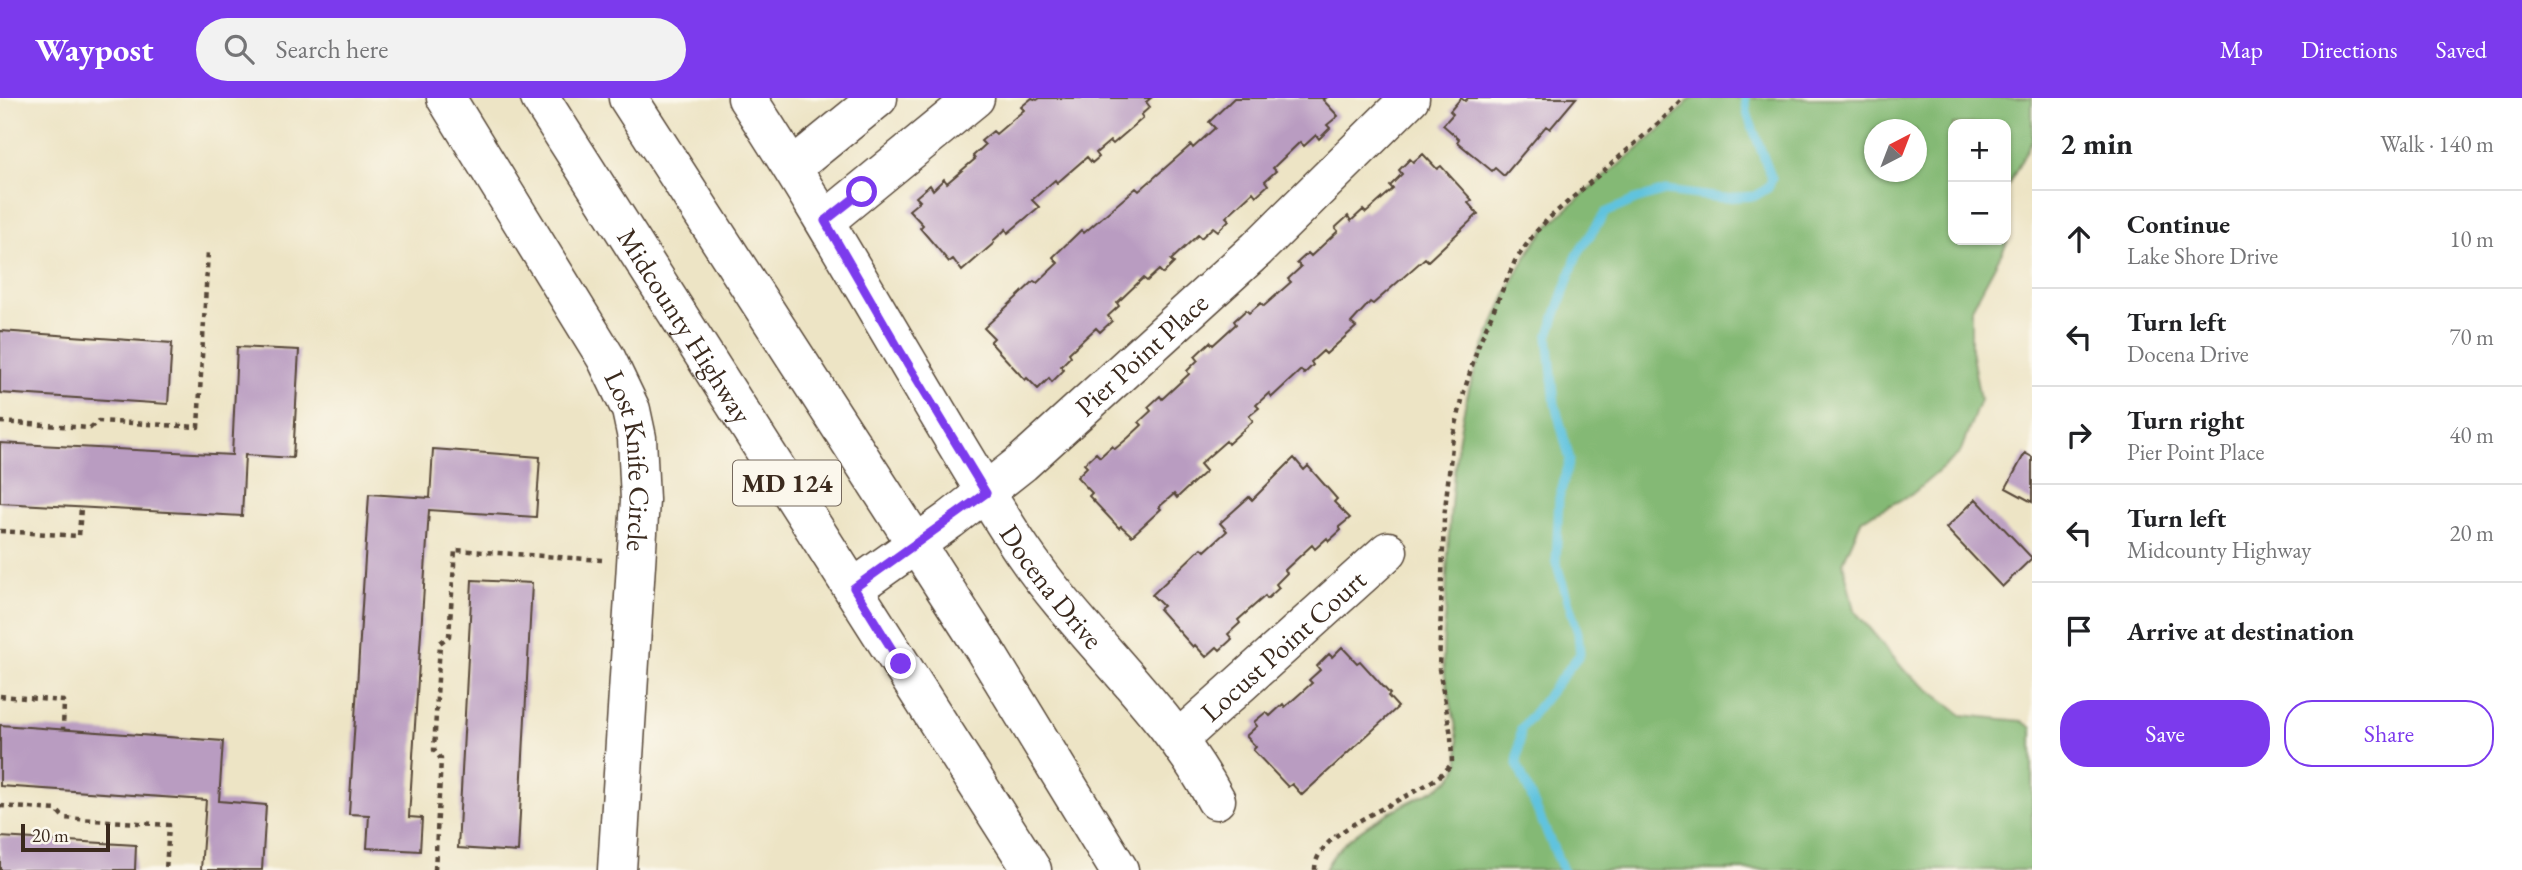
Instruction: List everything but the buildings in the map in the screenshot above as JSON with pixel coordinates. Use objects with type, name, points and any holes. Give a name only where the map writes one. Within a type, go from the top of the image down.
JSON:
[{"type":"street","name":"Lost Knife Circle","points":[[446,98],[606,358],[627,401],[637,438],[639,467],[636,562],[617,870]]},
{"type":"street","name":"Midcounty Highway","points":[[540,98],[1032,870]]},
{"type":"street","name":"MD 124","points":[[628,98],[984,649],[1119,870]]},
{"type":"street","name":"Docena Drive","points":[[747,98],[793,167],[900,351],[1021,549],[1057,598],[1179,739],[1216,800]]},
{"type":"street","points":[[793,167],[878,98]]},
{"type":"street","points":[[825,221],[975,98]]},
{"type":"street","name":"Pier Point Place","points":[[854,588],[986,493],[1022,463],[1257,248],[1410,98]]},
{"type":"street","name":"Locust Point Court","points":[[1179,739],[1388,551]]},
{"type":"path","points":[[1315,870],[1320,851],[1327,844],[1373,813],[1439,777],[1452,763],[1451,735],[1439,669],[1444,519],[1453,437],[1478,346],[1505,281],[1515,261],[1548,219],[1662,120],[1682,98]]},
{"type":"path","points":[[0,422],[90,428],[98,421],[198,427],[208,251]]},
{"type":"path","points":[[0,531],[79,536],[81,507]]},
{"type":"path","points":[[435,870],[442,759],[435,750],[440,643],[449,636],[455,550],[636,562]]},
{"type":"path","points":[[0,696],[64,701],[63,730]]},
{"type":"path","points":[[0,806],[57,810],[64,818],[169,825],[166,870]]},
{"type":"green space","points":[[1691,98],[2032,98],[2032,140],[2011,180],[2011,119],[1948,119],[1948,245],[2006,245],[1971,310],[1971,350],[1980,400],[1960,453],[1911,495],[1862,519],[1843,562],[1854,610],[1904,670],[1962,715],[2022,721],[2032,728],[2032,870],[1325,870],[1341,846],[1353,836],[1379,818],[1441,786],[1457,769],[1459,749],[1444,670],[1443,647],[1454,477],[1461,426],[1473,376],[1503,302],[1539,237],[1563,212],[1657,133]]},
{"type":"waterway","points":[[1563,870],[1517,764],[1521,729],[1580,654],[1578,633],[1556,562],[1559,498],[1570,460],[1555,404],[1548,337],[1577,255],[1605,213],[1665,191],[1723,198],[1755,196],[1768,188],[1772,179],[1748,116],[1745,98]]},
{"type":"route","points":[[862,192],[825,221],[986,493],[854,588],[901,664]]}]
